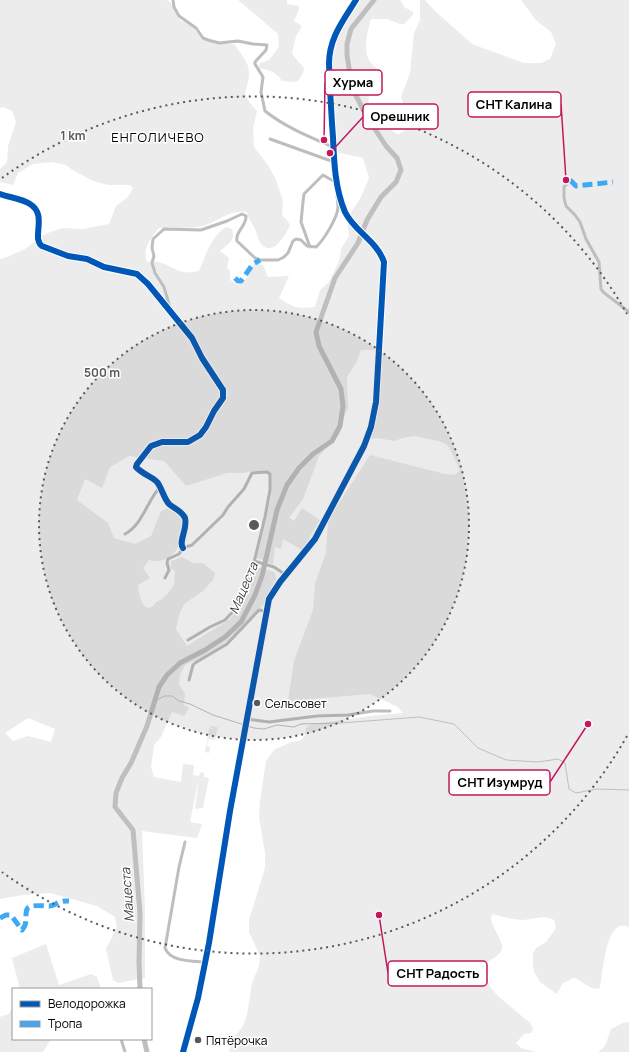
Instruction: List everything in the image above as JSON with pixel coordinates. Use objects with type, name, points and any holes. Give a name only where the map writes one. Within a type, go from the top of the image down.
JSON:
[{"type":"street","points":[[173,0],[174,7],[179,16],[196,28],[203,38],[219,43],[238,41],[267,45],[266,50],[255,62],[263,78],[261,92],[265,111],[276,119],[306,135],[333,147]]},
{"type":"street","points":[[171,313],[164,287],[155,273],[152,263],[154,256],[152,248],[153,239],[164,229],[200,230],[227,221],[242,214],[246,216],[246,219],[237,234],[237,241],[255,258],[260,260],[280,260],[288,253],[293,241],[296,239],[310,247],[316,247],[320,244],[338,208],[333,147],[329,64],[330,51],[335,33],[356,0]]},
{"type":"street","points":[[270,139],[334,162]]},
{"type":"street","points":[[183,1052],[198,998],[205,962],[268,599],[286,574],[315,539],[364,446],[371,427],[376,402],[384,266],[382,255],[351,222],[341,201],[336,182],[322,175],[304,194],[302,222],[310,247]]},
{"type":"street","points":[[570,180],[564,187],[566,206],[580,222],[588,244],[599,262],[601,289],[629,312]]},
{"type":"street","points":[[0,194],[30,204],[33,207],[40,221],[37,239],[42,246],[104,267],[137,274],[148,284],[192,338],[202,358],[224,393],[223,398],[200,435],[188,442],[162,442],[151,446],[138,461],[136,467],[141,472],[152,478],[160,487],[168,502],[182,513],[186,520],[181,544],[182,548],[179,554],[168,559],[167,562],[169,570],[165,578]]},
{"type":"street","points":[[182,548],[192,545],[223,515],[228,507],[244,490],[252,473],[267,472],[270,474],[270,490],[265,517],[249,584],[232,614],[225,620],[188,640]]},
{"type":"street","points":[[125,534],[138,523],[153,494],[160,487]]},
{"type":"street","points":[[254,561],[274,567],[286,574]]},
{"type":"street","points":[[189,680],[195,662],[227,644],[259,610],[266,612]]},
{"type":"street","points":[[246,720],[269,722],[316,716],[390,711]]},
{"type":"street","points":[[185,842],[165,948],[166,952],[175,958],[205,962]]},
{"type":"street","points":[[122,1040],[125,1052]]},
{"type":"shaded area","points":[[0,0],[167,0],[171,3],[180,20],[192,26],[202,39],[217,44],[234,44],[246,62],[249,77],[245,93],[249,102],[257,111],[253,129],[254,147],[268,165],[276,180],[283,201],[283,217],[290,225],[282,239],[274,247],[270,248],[266,248],[261,244],[247,212],[241,211],[231,213],[206,225],[189,228],[159,228],[150,239],[146,248],[147,262],[153,261],[162,263],[183,272],[199,271],[216,235],[226,227],[232,229],[233,237],[230,242],[220,251],[229,258],[227,269],[230,270],[230,280],[238,285],[244,282],[255,263],[263,265],[268,277],[289,276],[279,298],[296,307],[315,307],[320,290],[329,282],[340,259],[341,249],[349,236],[347,218],[360,199],[369,178],[363,158],[335,152],[333,53],[339,31],[361,0],[400,0],[404,7],[413,12],[413,15],[404,24],[387,19],[371,19],[366,45],[368,58],[376,67],[377,72],[368,104],[372,113],[378,119],[395,133],[399,134],[406,130],[405,110],[401,97],[410,73],[414,33],[420,20],[420,0],[425,0],[472,44],[524,63],[541,63],[550,59],[556,44],[551,32],[536,20],[521,0],[629,0],[629,927],[621,926],[615,930],[610,938],[604,960],[600,988],[594,989],[578,979],[573,978],[562,984],[557,994],[540,982],[534,972],[533,966],[533,954],[536,948],[546,942],[556,928],[554,920],[542,917],[522,920],[492,914],[491,920],[502,945],[502,950],[493,959],[483,964],[490,987],[498,996],[530,1023],[533,1028],[531,1033],[524,1034],[516,1043],[521,1048],[536,1052],[229,1052],[233,1039],[243,1026],[247,1015],[252,983],[259,966],[260,956],[249,932],[249,920],[265,868],[265,853],[259,817],[266,761],[275,749],[301,740],[305,735],[306,728],[309,725],[370,716],[403,713],[398,707],[370,694],[288,701],[294,661],[313,610],[315,584],[326,552],[328,520],[370,455],[445,474],[455,475],[460,470],[449,447],[438,441],[415,436],[402,438],[395,441],[377,438],[369,439],[375,416],[379,350],[361,350],[356,363],[347,377],[348,408],[340,433],[319,456],[303,499],[289,518],[294,521],[302,508],[320,520],[302,550],[283,539],[281,549],[275,547],[273,564],[257,558],[271,497],[271,475],[266,472],[253,471],[243,473],[227,473],[186,486],[164,461],[129,456],[110,467],[102,488],[85,479],[77,500],[108,523],[114,538],[135,544],[151,536],[161,511],[168,508],[177,515],[183,523],[183,533],[174,553],[170,557],[161,561],[149,560],[143,568],[150,578],[138,585],[139,595],[147,608],[152,607],[156,602],[162,599],[170,591],[174,584],[175,571],[171,569],[171,561],[182,557],[193,563],[203,563],[215,573],[213,580],[203,591],[184,604],[179,615],[176,629],[187,646],[230,619],[241,603],[254,566],[274,572],[276,579],[264,604],[229,640],[199,659],[185,665],[180,675],[179,684],[185,694],[184,705],[189,708],[184,716],[172,712],[161,737],[154,745],[151,767],[154,777],[181,782],[183,764],[194,765],[193,775],[199,776],[200,773],[204,772],[204,777],[209,778],[203,808],[195,809],[199,778],[190,822],[202,824],[197,838],[142,831],[145,908],[145,978],[118,983],[113,980],[106,949],[117,927],[115,917],[97,906],[50,893],[23,895],[0,899],[0,259],[25,249],[45,234],[63,228],[83,229],[109,224],[116,206],[128,197],[133,188],[130,185],[108,185],[93,181],[66,165],[52,162],[33,164],[18,173],[13,185],[0,182],[0,169],[7,162],[8,146],[16,122],[12,111],[3,107],[0,108]],"holes":[[[28,718],[55,729],[51,742],[28,736],[13,741],[5,733]]]},
{"type":"shaded area","points":[[238,0],[287,0],[287,4],[299,6],[294,21],[302,26],[296,36],[292,54],[304,68],[298,81],[282,81],[273,72],[261,69],[259,67],[260,63],[269,60],[279,47],[278,34]]},
{"type":"shaded area","points":[[210,727],[217,727],[218,729],[215,740],[208,739],[207,746],[210,747],[209,753],[205,752],[209,728],[216,730]]},
{"type":"shaded area","points":[[46,944],[59,985],[91,974],[97,977],[100,986],[99,988],[20,988],[12,958]]},
{"type":"shaded area","points":[[12,1008],[12,1040],[50,1040],[43,1052],[0,1052],[0,1017],[9,1014]]},
{"type":"shaded area","points":[[629,1022],[629,1052],[598,1052],[605,1046],[611,1029],[623,1023]]},
{"type":"waterway","name":"Мацеста","points":[[140,988],[140,913],[133,830],[115,807],[116,793],[147,726],[159,687],[167,675],[180,663],[205,650],[225,637],[241,622],[255,595],[262,576],[277,510],[287,485],[299,468],[313,454],[332,441],[340,426],[343,406],[341,389],[319,346],[316,332],[335,278],[358,243],[367,220],[381,197],[396,182],[401,170],[397,158],[386,146],[367,117],[352,88],[347,55],[347,44],[351,29],[374,0]]},
{"type":"waterway","points":[[152,710],[157,700],[164,696],[172,696],[179,701],[190,704],[213,715],[254,728],[264,729],[277,725],[294,727],[301,724],[341,723],[419,717],[454,724],[478,748],[506,760],[538,762],[558,759],[565,763],[569,789],[576,793],[597,789],[629,790]]},
{"type":"waterway","name":"Мацеста","points":[[144,1040],[147,1052]]},
{"type":"marked path","points":[[570,180],[576,186],[613,182]]},
{"type":"marked path","points":[[235,278],[238,281],[241,281],[253,264],[260,260]]},
{"type":"marked path","points":[[0,918],[6,915],[11,915],[22,930],[26,922],[26,912],[29,907],[53,906],[69,901]]},
{"type":"cycle path","points":[[183,1052],[198,998],[209,943],[230,811],[269,599],[280,582],[315,539],[364,446],[371,427],[376,402],[384,262],[376,248],[349,219],[339,194],[335,165],[329,64],[331,46],[334,38],[356,0]]},
{"type":"cycle path","points":[[0,194],[23,201],[30,204],[35,209],[39,220],[38,238],[42,246],[68,256],[87,259],[104,267],[137,274],[148,284],[192,338],[202,358],[223,390],[223,398],[200,435],[188,442],[162,442],[151,446],[136,467],[157,482],[169,504],[184,516],[186,522],[182,542],[183,548]]},
{"type":"place","name":"Хурма","points":[[324,140]]},
{"type":"place","name":"Орешник","points":[[330,153]]},
{"type":"place","name":"СНТ Калина","points":[[566,180]]},
{"type":"place","name":"Сельсовет","points":[[257,703]]},
{"type":"place","name":"СНТ Изумруд","points":[[588,724]]},
{"type":"place","name":"СНТ Радость","points":[[379,915]]},
{"type":"place","name":"Пятёрочка","points":[[198,1040]]},
{"type":"district","name":"ЕНГОЛИЧЕВО","points":[[158,137]]}]
